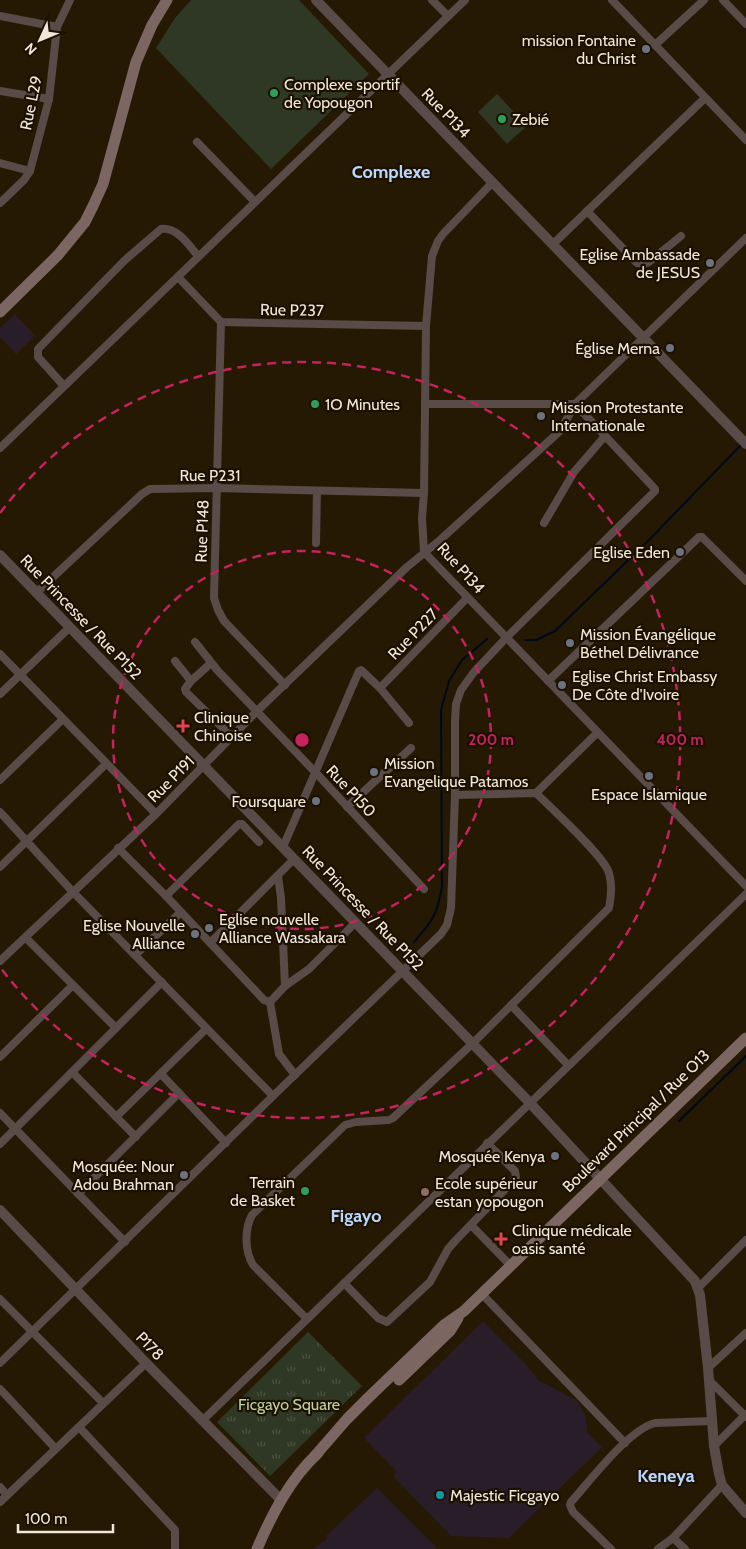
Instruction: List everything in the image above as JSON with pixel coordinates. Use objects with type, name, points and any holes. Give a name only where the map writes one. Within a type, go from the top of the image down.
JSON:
[{"type":"main road","points":[[0,312],[58,255],[85,222],[103,184],[136,62],[152,25],[168,0]]},
{"type":"main road","name":"Boulevard Principal / Rue O13","points":[[257,1549],[281,1500],[292,1483],[314,1457],[450,1331],[464,1311],[510,1265],[746,1038]]},
{"type":"street","name":"Rue L29","points":[[0,203],[24,180],[30,171],[49,99],[57,27],[70,0]]},
{"type":"street","name":"Rue P134","points":[[316,0],[743,442]]},
{"type":"street","points":[[432,0],[448,16]]},
{"type":"street","points":[[0,448],[465,0]]},
{"type":"street","points":[[612,0],[746,140]]},
{"type":"street","points":[[655,45],[704,0]]},
{"type":"street","points":[[723,0],[746,24]]},
{"type":"street","points":[[0,16],[57,27]]},
{"type":"street","points":[[0,91],[49,99]]},
{"type":"street","points":[[553,244],[705,98]]},
{"type":"street","points":[[197,142],[254,202]]},
{"type":"street","points":[[0,163],[30,171]]},
{"type":"street","name":"Rue P134","points":[[492,182],[438,241],[432,256],[426,326],[422,518],[424,552],[746,886]]},
{"type":"street","points":[[587,211],[637,263],[644,264],[649,262],[681,236]]},
{"type":"street","points":[[64,386],[38,356],[38,349],[125,260],[161,228],[168,228],[176,232],[198,256]]},
{"type":"street","name":"Rue P191","points":[[2,956],[26,938],[72,891],[156,814],[284,685],[424,552],[440,540],[560,431],[575,404],[746,238]]},
{"type":"street","points":[[178,276],[221,322]]},
{"type":"street","name":"Rue P237","points":[[221,322],[426,326]]},
{"type":"street","name":"Rue P148","points":[[221,322],[214,598],[224,621],[284,685]]},
{"type":"street","points":[[0,1363],[441,934],[450,916],[455,795],[455,720],[456,704],[461,690],[474,672],[506,638],[655,491],[575,404],[425,404]]},
{"type":"street","points":[[544,523],[574,472],[605,436]]},
{"type":"street","name":"Rue P231","points":[[36,593],[150,489],[217,488],[424,493]]},
{"type":"street","points":[[316,543],[317,491]]},
{"type":"street","points":[[548,681],[699,537],[702,537],[746,581]]},
{"type":"street","name":"Rue Princesse / Rue P152","points":[[0,555],[473,1043],[685,1269],[698,1288]]},
{"type":"street","name":"Rue P227","points":[[380,688],[467,598]]},
{"type":"street","points":[[0,694],[69,628]]},
{"type":"street","name":"Rue P150","points":[[195,642],[211,663],[424,889]]},
{"type":"street","points":[[0,654],[156,814]]},
{"type":"street","points":[[175,661],[191,681]]},
{"type":"street","points":[[211,663],[191,681],[185,688],[186,692],[232,737]]},
{"type":"street","points":[[283,847],[359,670],[380,688],[409,723]]},
{"type":"street","points":[[0,780],[63,719]]},
{"type":"street","points":[[455,795],[536,793],[598,733]]},
{"type":"street","points":[[347,807],[411,748]]},
{"type":"street","points":[[0,867],[106,764]]},
{"type":"street","points":[[307,1319],[253,1266],[248,1258],[247,1227],[252,1215],[345,1125],[356,1122],[389,1120],[473,1043],[610,908],[607,869],[596,854],[536,793]]},
{"type":"street","points":[[0,812],[72,891],[273,1096]]},
{"type":"street","points":[[166,896],[238,824],[242,824],[259,842]]},
{"type":"street","points":[[118,848],[264,1000],[270,1002]]},
{"type":"street","points":[[210,943],[294,859]]},
{"type":"street","points":[[278,876],[281,898],[285,986]]},
{"type":"street","points":[[203,1420],[746,894]]},
{"type":"street","points":[[135,955],[180,912]]},
{"type":"street","points":[[270,1002],[285,986],[309,970],[356,922]]},
{"type":"street","points":[[26,938],[116,1028]]},
{"type":"street","points":[[0,1144],[162,982]]},
{"type":"street","points":[[0,1057],[72,985]]},
{"type":"street","points":[[270,1002],[279,1054],[295,1075]]},
{"type":"street","points":[[511,1005],[568,1065]]},
{"type":"street","points":[[116,1117],[206,1029]]},
{"type":"street","points":[[72,1072],[136,1137]]},
{"type":"street","points":[[162,1074],[226,1143]]},
{"type":"street","points":[[78,1194],[179,1093]]},
{"type":"street","points":[[0,1113],[124,1242]]},
{"type":"street","points":[[344,1283],[378,1318],[387,1322],[430,1282],[448,1249],[516,1178],[515,1171],[487,1143]]},
{"type":"street","name":"P178","points":[[0,1210],[146,1363],[281,1500]]},
{"type":"street","points":[[471,1225],[510,1265]]},
{"type":"street","points":[[746,1240],[698,1288],[708,1368],[714,1446],[722,1485],[746,1513]]},
{"type":"street","points":[[481,1294],[625,1443]]},
{"type":"street","points":[[0,1299],[103,1403]]},
{"type":"street","points":[[708,1368],[746,1332]]},
{"type":"street","points":[[0,1502],[146,1363]]},
{"type":"street","points":[[709,1380],[745,1415],[714,1446]]},
{"type":"street","points":[[0,1389],[55,1448]]},
{"type":"street","points":[[611,1549],[573,1512],[570,1505],[583,1488],[634,1434],[651,1424],[712,1421]]},
{"type":"street","points":[[78,1427],[175,1530],[175,1549]]},
{"type":"street","points":[[658,1549],[673,1538],[722,1485]]},
{"type":"street","points":[[0,1487],[7,1495]]},
{"type":"street","points":[[673,1538],[685,1549]]},
{"type":"shaded area","points":[[15,314],[35,336],[16,354],[0,337],[0,328]]},
{"type":"shaded area","points":[[483,1321],[525,1363],[538,1380],[576,1400],[586,1416],[587,1432],[602,1447],[509,1538],[451,1536],[394,1477],[396,1471],[364,1438]]},
{"type":"shaded area","points":[[377,1488],[436,1549],[313,1549],[327,1539],[326,1536]]},
{"type":"green space","name":"Complexe sportif de Yopougon","points":[[191,0],[299,0],[369,74],[271,169],[156,48],[175,18]]},
{"type":"green space","name":"Zebié","points":[[497,94],[527,126],[507,144],[478,112]]},
{"type":"green space","name":"Ficgayo Square","points":[[308,1332],[362,1386],[270,1476],[217,1422]]},
{"type":"waterway","points":[[525,640],[536,640],[555,631],[646,543],[741,445]]},
{"type":"waterway","points":[[414,942],[433,917],[442,887],[441,710],[449,681],[462,660],[487,639]]},
{"type":"waterway","points":[[679,1121],[746,1056]]},
{"type":"place","name":"mission Fontaine du Christ","points":[[646,49]]},
{"type":"place","name":"Complexe sportif de Yopougon","points":[[274,93]]},
{"type":"place","name":"Zebié","points":[[502,119]]},
{"type":"place","name":"Eglise Ambassade de JESUS","points":[[710,263]]},
{"type":"place","name":"Église Merna","points":[[670,348]]},
{"type":"place","name":"1O Minutes","points":[[315,404]]},
{"type":"place","name":"Mission Protestante Internationale","points":[[541,416]]},
{"type":"place","name":"Eglise Eden","points":[[680,552]]},
{"type":"place","name":"Mission Évangélique Béthel Délivrance","points":[[570,643]]},
{"type":"place","name":"Eglise Christ Embassy De Côte d'Ivoire","points":[[562,685]]},
{"type":"place","name":"Clinique Chinoise","points":[[183,726]]},
{"type":"place","name":"Mission Evangelique Patamos","points":[[374,772]]},
{"type":"place","name":"Espace Islamique","points":[[649,776]]},
{"type":"place","name":"Foursquare","points":[[316,801]]},
{"type":"place","name":"Eglise nouvelle Alliance Wassakara","points":[[209,928]]},
{"type":"place","name":"Eglise Nouvelle Alliance","points":[[195,934]]},
{"type":"place","name":"Mosquée Kenya","points":[[555,1156]]},
{"type":"place","name":"Mosquée: Nour Adou Brahman","points":[[184,1175]]},
{"type":"place","name":"Terrain de Basket","points":[[305,1191]]},
{"type":"place","name":"Ecole supérieur estan yopougon","points":[[425,1192]]},
{"type":"place","name":"Clinique médicale oasis santé","points":[[501,1239]]},
{"type":"place","name":"Majestic Ficgayo","points":[[440,1495]]},
{"type":"district","name":"Complexe","points":[[391,172]]},
{"type":"district","name":"Figayo","points":[[356,1216]]},
{"type":"district","name":"Keneya","points":[[666,1476]]}]
